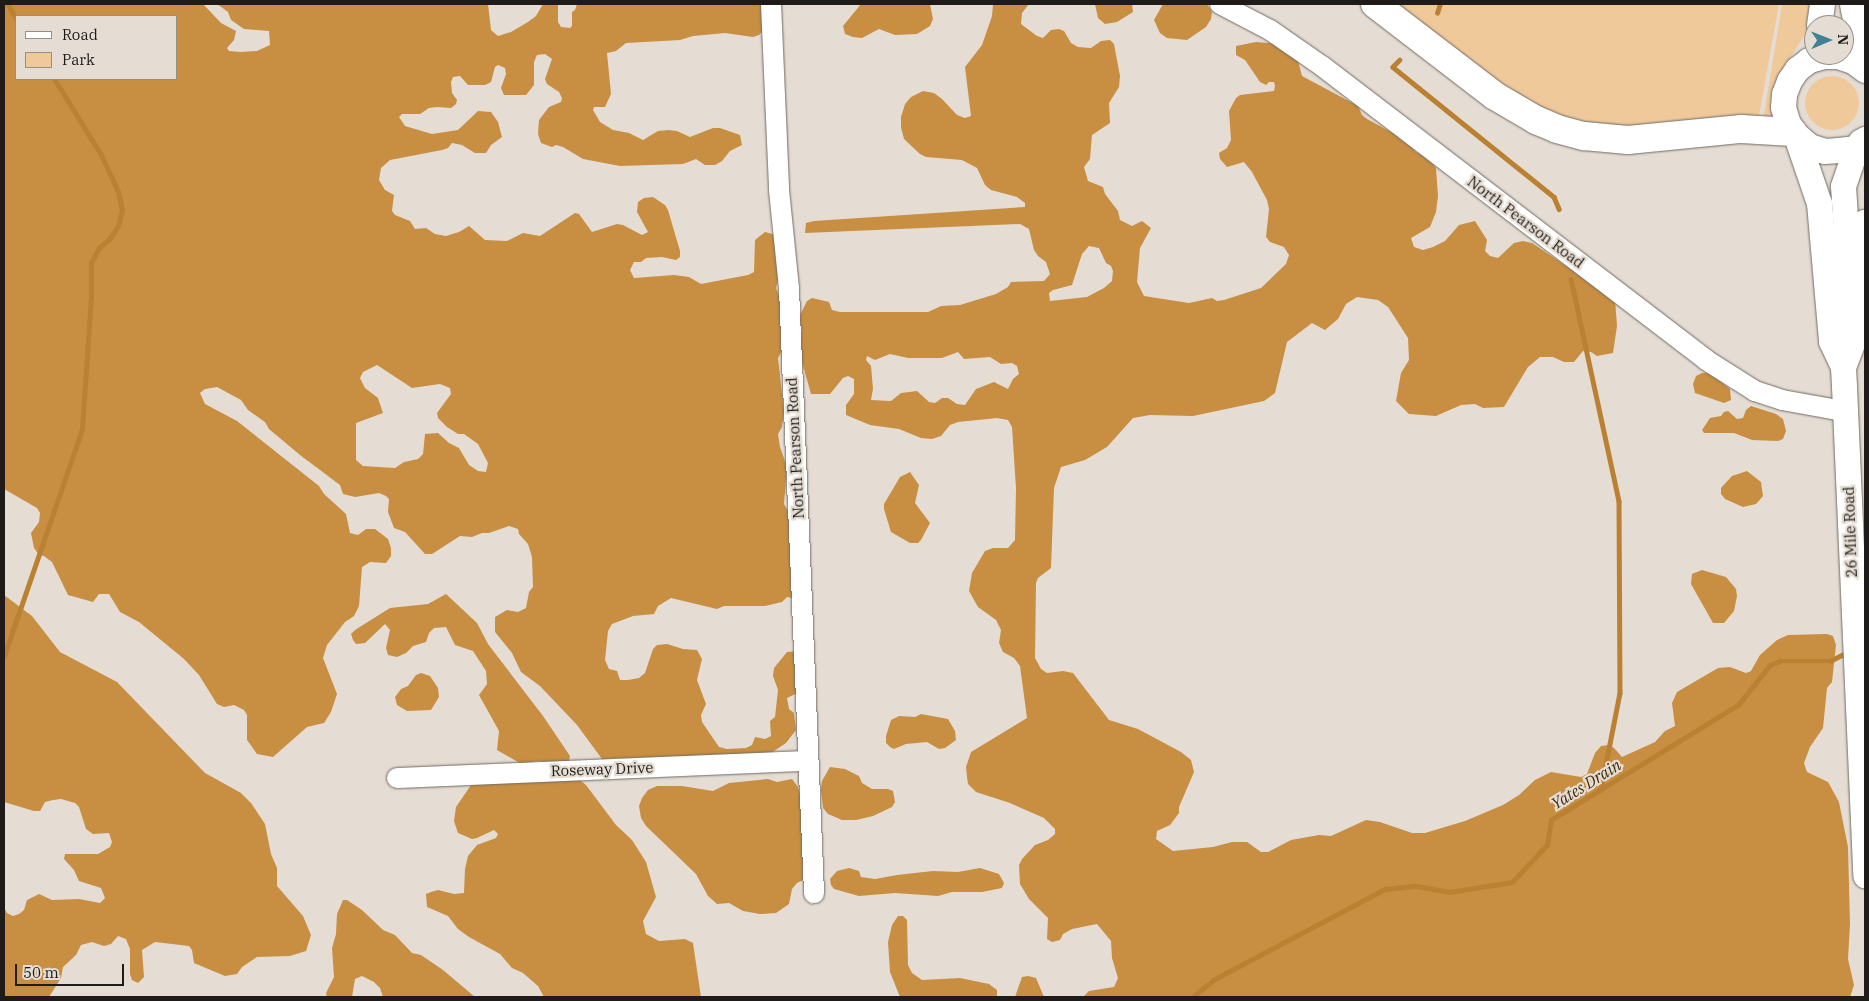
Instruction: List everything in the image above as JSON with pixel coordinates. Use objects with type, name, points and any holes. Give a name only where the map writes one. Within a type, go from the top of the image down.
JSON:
[{"type":"highway","points":[[1375,4],[1495,96],[1536,120],[1557,129],[1584,136],[1628,140],[1742,130],[1795,134]]},
{"type":"highway","points":[[1852,322],[1865,224]]},
{"type":"main road","points":[[1852,4],[1865,69]]},
{"type":"main road","points":[[1789,81],[1804,55]]},
{"type":"main road","points":[[1789,81],[1797,69],[1810,60],[1824,56],[1838,56],[1852,60],[1865,69]]},
{"type":"main road","name":"26 Mile Road","points":[[1789,81],[1784,94],[1783,108],[1786,121],[1795,134],[1819,203],[1831,341],[1844,367]]},
{"type":"main road","points":[[1795,134],[1809,146],[1824,150],[1862,143]]},
{"type":"main road","name":"26 Mile Road","points":[[1862,143],[1846,173],[1843,192],[1853,341],[1844,367],[1844,411],[1858,536],[1853,609],[1865,876]]},
{"type":"street","name":"North Pearson Road","points":[[771,4],[779,190],[789,289],[814,893]]},
{"type":"street","name":"North Pearson Road","points":[[1220,4],[1270,30],[1322,66],[1706,360],[1755,391],[1782,400],[1844,411]]},
{"type":"street","name":"Roseway Drive","points":[[397,778],[808,761]]},
{"type":"green space","points":[[1386,4],[1779,4],[1758,121],[1626,132],[1546,116]]},
{"type":"green space","points":[[1782,4],[1813,4],[1811,15],[1804,15],[1804,36],[1775,82],[1771,99],[1774,121],[1763,121]]},
{"type":"green space","points":[[1827,76],[1837,76],[1847,80],[1855,88],[1859,103],[1855,118],[1847,126],[1837,130],[1827,130],[1817,126],[1809,118],[1805,108],[1805,98],[1809,88],[1817,80]]},
{"type":"shaded area","points":[[4,4],[203,4],[221,23],[236,31],[234,40],[227,48],[229,51],[240,52],[257,51],[270,45],[269,31],[244,29],[231,20],[228,12],[217,4],[488,4],[491,30],[498,36],[511,32],[528,22],[536,16],[543,4],[558,4],[558,22],[561,27],[570,28],[572,26],[572,12],[577,4],[775,4],[774,19],[759,35],[753,37],[725,33],[693,36],[680,40],[626,43],[616,51],[607,53],[611,94],[605,107],[594,107],[593,110],[600,122],[613,130],[629,133],[643,140],[658,131],[669,130],[677,131],[690,137],[713,128],[720,128],[740,135],[742,145],[730,151],[722,161],[715,165],[705,165],[696,159],[683,164],[620,166],[583,159],[563,147],[556,145],[552,147],[541,143],[538,134],[539,120],[549,107],[561,102],[562,98],[559,92],[547,84],[545,79],[552,59],[545,54],[537,55],[534,62],[534,85],[526,95],[504,95],[501,88],[506,74],[505,68],[498,65],[495,67],[491,82],[485,85],[468,85],[460,76],[453,77],[451,82],[452,93],[457,100],[456,104],[451,108],[429,108],[420,114],[402,114],[399,117],[405,126],[432,134],[458,130],[478,111],[491,112],[498,122],[502,137],[491,145],[486,153],[475,153],[462,145],[452,143],[448,148],[442,150],[390,160],[381,168],[379,180],[385,190],[394,195],[392,211],[395,215],[410,221],[415,229],[426,228],[435,234],[446,236],[459,232],[469,226],[485,240],[507,241],[523,233],[540,236],[575,213],[579,214],[592,232],[617,224],[623,225],[642,235],[648,232],[637,212],[638,202],[644,198],[653,197],[665,205],[668,210],[680,257],[676,260],[662,257],[646,258],[641,262],[634,262],[630,270],[634,278],[674,275],[689,277],[701,284],[748,275],[754,272],[755,240],[765,232],[776,235],[780,271],[776,288],[781,301],[782,351],[778,358],[784,411],[782,427],[778,434],[787,467],[784,504],[792,518],[789,536],[792,539],[792,598],[787,597],[782,602],[765,606],[724,606],[717,609],[671,598],[658,606],[654,614],[633,616],[612,624],[608,631],[605,660],[609,669],[617,671],[620,680],[628,680],[639,678],[645,673],[653,649],[657,645],[667,644],[683,649],[697,650],[702,659],[697,680],[706,704],[701,715],[702,722],[719,747],[727,749],[746,748],[752,745],[755,737],[765,739],[771,736],[770,721],[775,717],[778,690],[773,676],[774,668],[787,652],[799,651],[806,689],[787,698],[789,709],[794,713],[796,730],[786,743],[771,753],[602,759],[577,725],[540,686],[521,672],[512,653],[495,632],[495,617],[507,610],[518,612],[526,608],[529,592],[533,587],[532,557],[528,544],[519,534],[518,529],[509,526],[472,537],[460,536],[432,554],[425,554],[405,532],[394,528],[388,512],[389,499],[386,496],[379,493],[355,497],[343,494],[340,485],[269,429],[265,422],[248,410],[241,400],[217,387],[205,389],[200,393],[205,404],[237,421],[319,486],[324,494],[346,514],[350,533],[358,535],[366,529],[375,529],[388,539],[391,548],[391,556],[386,563],[370,562],[362,567],[359,606],[354,616],[345,622],[327,645],[323,658],[337,694],[331,712],[324,723],[307,727],[273,757],[257,754],[247,740],[247,715],[244,710],[234,705],[224,707],[217,704],[199,675],[184,659],[139,622],[120,612],[109,594],[99,594],[93,602],[68,595],[52,562],[39,555],[34,548],[31,533],[39,522],[40,513],[37,508],[4,489]],"holes":[[[377,365],[412,388],[440,384],[450,388],[451,394],[437,413],[438,418],[447,427],[458,434],[464,434],[478,444],[488,463],[486,472],[478,471],[469,465],[459,448],[449,443],[438,433],[425,434],[423,454],[418,459],[404,462],[395,468],[363,466],[356,460],[356,423],[383,413],[378,398],[365,388],[360,378],[363,372]]]},
{"type":"shaded area","points":[[861,4],[930,4],[933,19],[930,26],[917,34],[895,35],[879,29],[862,38],[845,34],[843,26]]},
{"type":"shaded area","points":[[993,4],[1029,4],[1022,13],[1021,24],[1037,36],[1043,38],[1051,30],[1059,29],[1064,31],[1071,43],[1078,47],[1091,48],[1101,41],[1110,40],[1114,44],[1120,76],[1119,87],[1109,103],[1110,123],[1092,135],[1090,159],[1084,167],[1088,181],[1103,187],[1105,194],[1118,211],[1120,220],[1132,226],[1142,221],[1151,228],[1140,248],[1137,282],[1144,296],[1189,303],[1212,298],[1217,301],[1224,300],[1261,288],[1286,264],[1289,255],[1284,247],[1270,242],[1266,237],[1269,209],[1267,200],[1252,172],[1244,162],[1227,167],[1220,159],[1219,153],[1227,148],[1231,140],[1229,111],[1236,98],[1240,95],[1274,91],[1274,82],[1269,82],[1266,85],[1260,82],[1245,60],[1236,55],[1236,46],[1256,42],[1280,44],[1297,57],[1302,76],[1358,106],[1362,115],[1367,119],[1402,138],[1416,152],[1427,157],[1436,168],[1438,196],[1436,212],[1430,227],[1411,238],[1414,247],[1423,250],[1433,247],[1445,241],[1459,225],[1475,221],[1487,240],[1485,251],[1490,256],[1498,258],[1514,243],[1523,241],[1532,243],[1615,299],[1617,326],[1613,353],[1597,356],[1591,352],[1583,351],[1574,362],[1564,362],[1553,357],[1540,357],[1528,367],[1504,407],[1483,408],[1475,404],[1461,405],[1436,416],[1409,414],[1396,401],[1401,373],[1409,360],[1408,338],[1388,307],[1378,300],[1357,297],[1346,304],[1338,319],[1325,330],[1312,323],[1287,342],[1275,393],[1264,401],[1193,416],[1150,415],[1133,418],[1107,447],[1085,460],[1061,467],[1054,488],[1051,568],[1038,578],[1036,583],[1035,658],[1041,669],[1047,673],[1063,671],[1073,673],[1109,720],[1138,729],[1181,752],[1191,760],[1194,772],[1179,807],[1179,813],[1170,825],[1157,831],[1156,839],[1173,851],[1213,847],[1232,842],[1247,842],[1261,852],[1268,852],[1291,840],[1319,835],[1331,836],[1366,820],[1380,822],[1412,833],[1425,833],[1465,821],[1503,805],[1519,795],[1535,780],[1551,772],[1581,777],[1587,774],[1595,753],[1601,746],[1609,745],[1622,757],[1655,742],[1665,731],[1675,726],[1672,703],[1677,692],[1718,668],[1730,667],[1746,673],[1751,671],[1760,655],[1777,640],[1788,635],[1827,634],[1833,636],[1836,645],[1832,682],[1827,688],[1823,728],[1810,747],[1804,763],[1807,772],[1828,782],[1839,802],[1848,847],[1850,924],[1848,959],[1854,985],[1850,997],[1083,997],[1089,991],[1114,987],[1118,978],[1112,958],[1111,941],[1097,924],[1072,929],[1063,934],[1060,940],[1052,942],[1047,939],[1048,918],[1029,899],[1020,884],[1019,865],[1022,859],[1035,845],[1048,840],[1055,834],[1055,829],[1044,818],[1010,803],[976,792],[968,784],[967,777],[966,767],[971,752],[1027,718],[1020,666],[1014,658],[1003,652],[999,643],[1001,630],[996,620],[978,607],[969,591],[972,573],[985,551],[993,548],[1008,548],[1015,540],[1016,488],[1012,427],[1008,420],[997,418],[958,422],[950,425],[941,436],[932,439],[921,438],[899,429],[870,425],[846,415],[846,405],[854,394],[854,379],[848,376],[843,378],[830,394],[811,394],[796,341],[802,331],[799,317],[807,301],[812,298],[829,302],[832,310],[840,312],[928,312],[941,306],[960,305],[996,294],[1008,287],[1011,282],[1044,281],[1050,274],[1046,262],[1034,250],[1029,229],[1020,224],[805,233],[806,223],[814,221],[1025,207],[1025,203],[1017,197],[991,190],[985,185],[977,168],[962,160],[926,157],[920,154],[904,139],[901,127],[901,117],[905,104],[911,97],[923,91],[934,93],[957,115],[965,118],[971,116],[965,67],[982,45],[992,16]],"holes":[[[1089,246],[1099,248],[1106,263],[1111,266],[1113,271],[1112,281],[1104,288],[1087,297],[1050,301],[1049,293],[1053,290],[1072,285],[1082,254]],[[958,352],[964,359],[990,357],[1001,364],[1012,363],[1017,366],[1019,374],[1013,379],[1008,389],[994,382],[976,389],[965,405],[957,404],[948,398],[942,398],[935,403],[929,402],[917,391],[901,393],[891,401],[871,400],[873,389],[871,366],[866,360],[867,356],[875,360],[890,354],[908,358],[942,358]]]},
{"type":"shaded area","points":[[1095,4],[1132,4],[1133,12],[1117,22],[1105,24],[1098,18]]},
{"type":"shaded area","points":[[1163,4],[1207,4],[1212,12],[1211,19],[1206,27],[1187,40],[1167,38],[1160,33],[1154,20]]},
{"type":"shaded area","points":[[1707,373],[1730,389],[1731,400],[1724,403],[1695,393],[1693,384],[1696,376]]},
{"type":"shaded area","points":[[1751,406],[1776,414],[1783,419],[1786,431],[1783,439],[1778,441],[1752,440],[1734,433],[1704,433],[1702,430],[1710,418],[1721,416],[1724,412],[1728,411],[1737,419],[1743,418],[1746,410]]},
{"type":"shaded area","points":[[1747,471],[1761,482],[1763,496],[1756,504],[1743,507],[1725,499],[1721,494],[1721,488],[1732,476]]},
{"type":"shaded area","points":[[910,472],[919,485],[915,503],[930,523],[918,543],[910,543],[891,532],[884,509],[884,504],[900,477]]},
{"type":"shaded area","points":[[1702,570],[1726,577],[1736,589],[1737,596],[1734,611],[1724,623],[1713,623],[1691,584],[1692,574]]},
{"type":"shaded area","points":[[446,594],[477,623],[488,644],[543,716],[570,756],[569,761],[559,763],[536,761],[523,765],[497,750],[499,731],[479,695],[487,684],[486,671],[473,651],[455,645],[446,627],[434,628],[429,633],[426,642],[413,646],[406,653],[397,657],[388,655],[386,648],[390,630],[385,624],[365,643],[356,644],[353,640],[351,634],[355,630],[390,608],[428,604]]},
{"type":"shaded area","points":[[4,595],[32,616],[60,652],[117,682],[205,773],[241,793],[251,803],[265,824],[271,854],[277,868],[277,886],[303,916],[311,935],[306,951],[290,956],[257,957],[242,967],[237,974],[225,976],[194,963],[192,950],[189,946],[155,942],[142,950],[144,977],[138,983],[132,980],[130,974],[130,949],[126,939],[118,936],[111,944],[104,946],[92,942],[81,945],[76,955],[63,967],[61,978],[49,997],[4,997],[4,908],[7,913],[13,916],[19,914],[24,910],[27,900],[39,894],[52,900],[79,899],[100,903],[105,898],[101,888],[79,881],[74,870],[64,859],[65,854],[98,854],[110,847],[112,842],[109,833],[93,834],[86,829],[79,807],[75,803],[61,799],[53,800],[45,802],[40,811],[34,811],[4,802]]},
{"type":"shaded area","points":[[421,673],[430,676],[438,688],[439,697],[431,710],[407,711],[397,705],[395,697],[401,689],[408,686],[416,675]]},
{"type":"shaded area","points":[[921,714],[948,719],[955,731],[956,740],[945,748],[939,749],[927,742],[906,744],[894,749],[886,743],[891,720],[899,716],[915,717]]},
{"type":"shaded area","points":[[830,767],[845,769],[859,776],[862,783],[872,789],[888,789],[893,791],[895,802],[892,807],[873,816],[856,820],[842,820],[828,814],[823,808],[821,791],[822,781]]},
{"type":"shaded area","points":[[576,777],[586,785],[616,825],[632,840],[646,862],[656,897],[643,921],[646,934],[659,941],[685,939],[693,943],[701,997],[544,997],[538,986],[523,973],[512,968],[500,954],[458,929],[448,916],[427,907],[426,894],[431,892],[438,890],[454,894],[464,893],[465,869],[468,856],[477,845],[496,838],[498,834],[494,830],[472,839],[458,833],[454,821],[456,807],[471,785]]},
{"type":"shaded area","points":[[768,779],[777,782],[792,779],[798,787],[805,814],[805,879],[797,883],[792,889],[789,904],[776,913],[760,914],[743,911],[729,903],[717,904],[708,896],[696,874],[646,826],[641,818],[639,806],[648,790],[657,786],[682,786],[713,791],[729,783]]},
{"type":"shaded area","points":[[849,868],[859,871],[861,877],[875,879],[933,871],[958,872],[980,868],[999,874],[1004,883],[1002,888],[982,892],[952,892],[938,896],[895,893],[859,896],[834,889],[831,885],[830,879],[837,871]]},
{"type":"shaded area","points":[[343,900],[347,900],[362,910],[383,930],[395,935],[412,953],[421,955],[443,970],[475,997],[383,997],[380,988],[374,982],[362,976],[355,979],[352,997],[327,997],[326,993],[334,977],[332,948],[336,934],[337,914]]},
{"type":"shaded area","points":[[898,916],[903,916],[907,920],[908,965],[912,973],[922,980],[960,978],[989,984],[997,990],[997,997],[900,997],[890,972],[888,942],[892,925]]},
{"type":"shaded area","points":[[1022,977],[1036,978],[1044,997],[1015,997]]},
{"type":"waterway","points":[[8,4],[15,16]]},
{"type":"waterway","points":[[1437,13],[1440,4]]},
{"type":"waterway","points":[[1400,60],[1393,67],[1554,197],[1559,209]]},
{"type":"waterway","points":[[4,656],[82,429],[91,297],[91,263],[99,248],[110,238],[118,226],[122,210],[118,192],[101,155],[55,80]]},
{"type":"waterway","points":[[1571,279],[1619,501],[1620,693],[1601,790]]},
{"type":"waterway","name":"Yates Drain","points":[[1193,997],[1213,980],[1385,889],[1416,886],[1449,892],[1512,882],[1547,845],[1551,820],[1738,705],[1770,665],[1780,661],[1830,661],[1846,653]]}]
